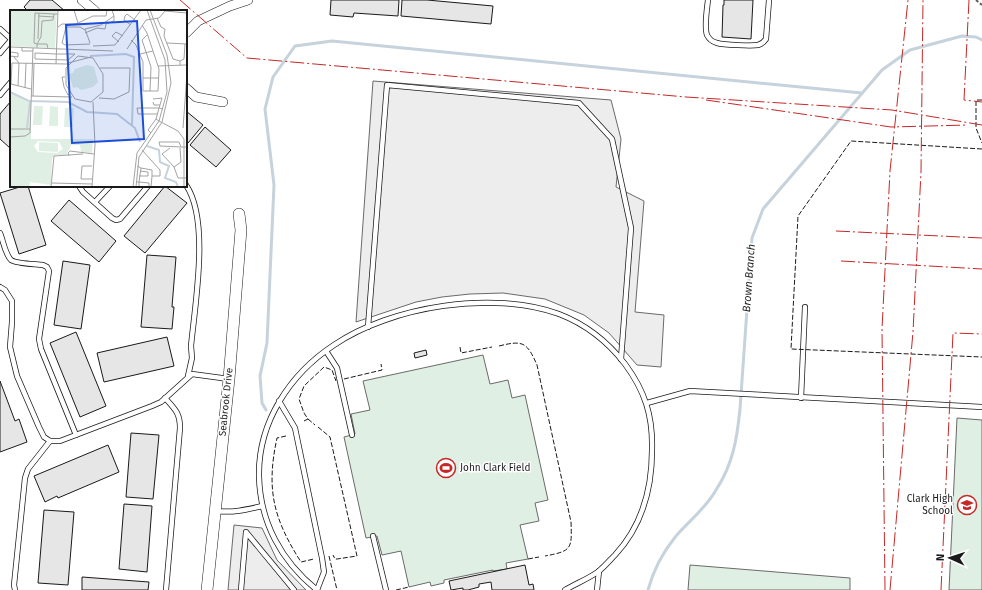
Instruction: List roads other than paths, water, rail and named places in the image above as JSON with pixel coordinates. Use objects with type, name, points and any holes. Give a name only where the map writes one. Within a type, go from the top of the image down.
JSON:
[{"type":"street","points":[[82,0],[94,10]]},
{"type":"street","points":[[187,32],[198,21],[230,6],[248,0]]},
{"type":"street","points":[[187,89],[196,97],[223,102]]},
{"type":"street","name":"Seabrook Drive","points":[[207,590],[229,379],[241,230],[239,214]]},
{"type":"lane","points":[[708,0],[706,30],[711,40],[721,44],[754,45],[759,44],[766,39],[768,0]]},
{"type":"lane","points":[[0,29],[10,38]]},
{"type":"lane","points":[[0,53],[10,40]]},
{"type":"lane","points":[[0,95],[10,83]]},
{"type":"lane","points":[[368,328],[387,85],[579,103],[612,139],[631,228],[621,359]]},
{"type":"lane","points":[[187,186],[191,192],[196,208],[200,232],[199,264],[191,346],[192,358],[188,376]]},
{"type":"lane","points":[[80,187],[83,192],[116,220],[120,219],[147,187]]},
{"type":"lane","points":[[95,202],[109,187]]},
{"type":"lane","points":[[0,233],[8,256],[12,260],[16,262],[43,265],[47,267],[49,271],[39,339],[41,349],[76,435]]},
{"type":"lane","points":[[0,287],[9,294],[12,301],[10,347],[17,376],[44,437],[50,441],[60,441],[152,406],[165,398],[192,374],[229,379]]},
{"type":"lane","points":[[279,401],[295,428],[322,558],[324,572],[317,590],[297,572],[283,555],[268,526],[259,490],[261,452],[269,421],[279,401],[302,372],[315,359],[349,336],[408,314],[437,307],[480,302],[511,303],[547,310],[568,319],[596,335],[621,359],[639,386],[647,403],[650,416],[652,466],[646,500],[631,534],[619,550],[599,571],[566,590]]},
{"type":"lane","points":[[802,398],[805,307]]},
{"type":"lane","points":[[326,351],[337,368],[352,435]]},
{"type":"lane","points":[[647,403],[690,392],[982,407]]},
{"type":"lane","points":[[165,398],[176,411],[180,419],[166,590]]},
{"type":"lane","points":[[15,590],[14,585],[25,478],[28,469],[50,441]]},
{"type":"lane","points":[[216,511],[240,511],[262,506]]},
{"type":"lane","points":[[241,590],[246,532],[294,590]]},
{"type":"lane","points":[[373,536],[386,590]]},
{"type":"lane","points":[[598,590],[599,571]]},
{"type":"waterway","name":"Brown Branch","points":[[648,590],[659,562],[667,549],[676,536],[712,497],[722,480],[730,461],[737,431],[740,409],[752,238],[763,209],[882,70],[910,50],[962,36],[976,37],[982,40]]},
{"type":"waterway","points":[[266,410],[262,403],[260,376],[267,343],[274,185],[265,109],[273,77],[295,46],[332,41],[862,93]]},
{"type":"place","name":"John Clark Field","points":[[446,468]]},
{"type":"place","name":"Clark High School","points":[[967,505]]}]
